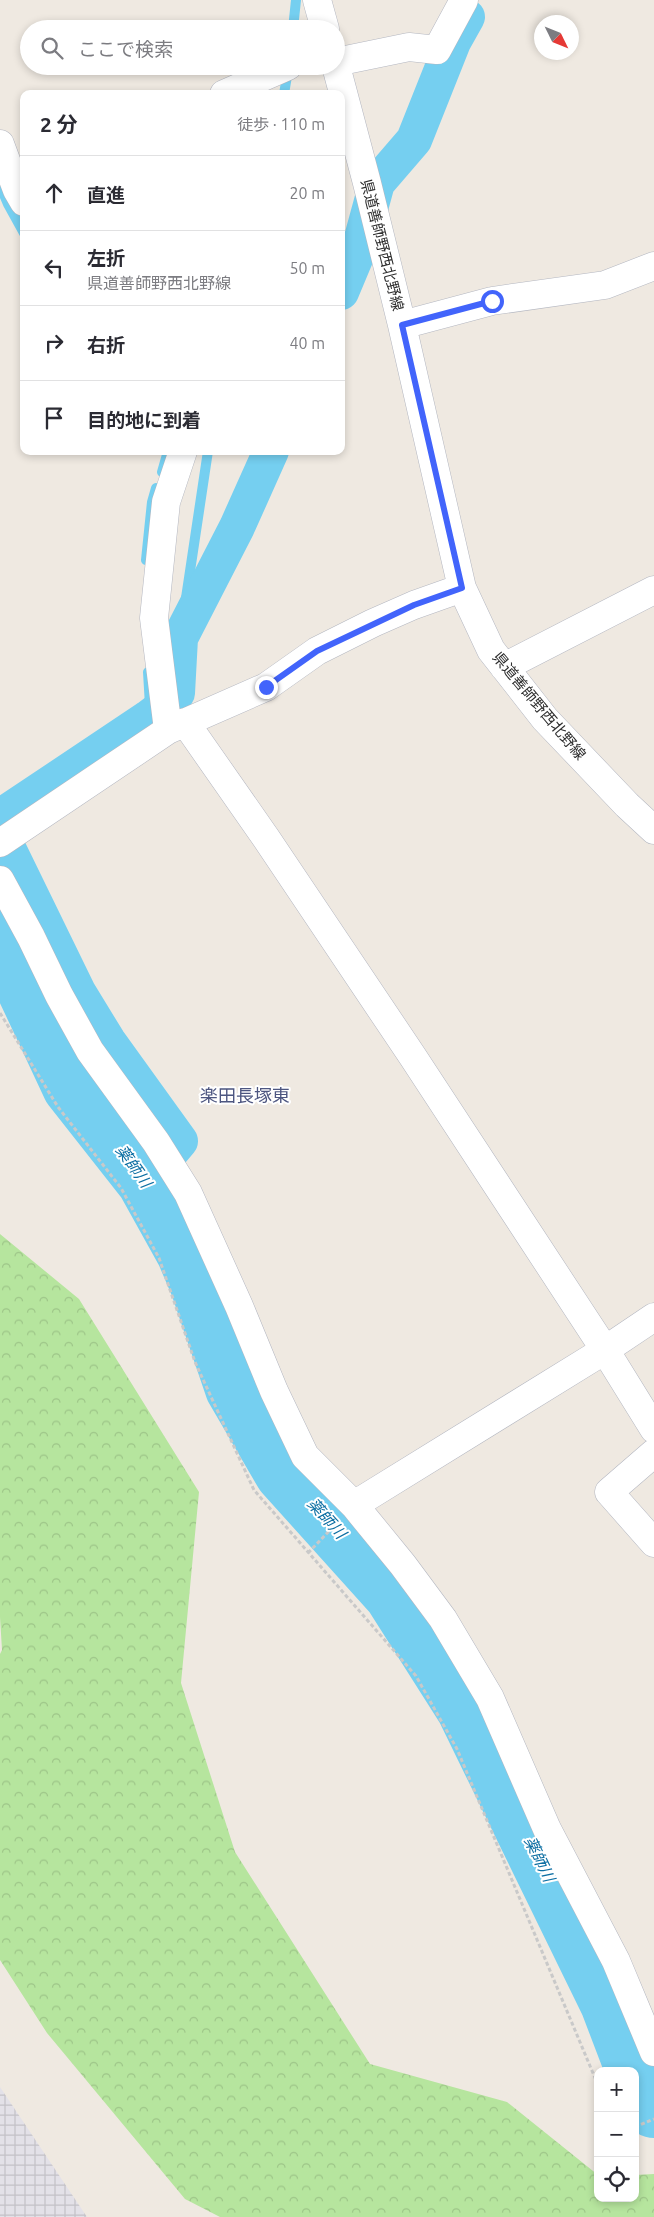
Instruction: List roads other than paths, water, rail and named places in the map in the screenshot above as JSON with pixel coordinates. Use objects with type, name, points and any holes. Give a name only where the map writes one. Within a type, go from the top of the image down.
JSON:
[{"type":"street","points":[[317,0],[323,20]]},
{"type":"street","points":[[345,60],[409,47],[437,50],[464,0]]},
{"type":"street","points":[[233,90],[267,75]]},
{"type":"street","name":"県道善師野西北野線","points":[[338,75],[342,90]]},
{"type":"street","name":"県道善師野西北野線","points":[[345,100],[402,325],[462,588],[491,650],[545,719],[627,805],[654,830]]},
{"type":"street","points":[[0,144],[20,189]]},
{"type":"street","points":[[402,325],[492,301],[604,285],[654,266]]},
{"type":"street","points":[[182,455],[166,502],[154,618],[163,698],[176,726],[266,838],[413,1056],[605,1350],[654,1429]]},
{"type":"street","points":[[0,843],[176,726],[266,687],[317,651],[374,623],[414,605],[462,588]]},
{"type":"street","points":[[504,667],[654,590]]},
{"type":"street","points":[[0,880],[90,1051],[156,1142],[188,1193],[240,1306],[274,1391],[305,1456],[354,1505],[403,1564],[443,1619],[490,1698],[547,1829],[616,1961],[654,2052]]},
{"type":"street","points":[[354,1505],[605,1350],[654,1317]]},
{"type":"street","points":[[654,1453],[609,1492],[654,1543]]},
{"type":"waterway","points":[[294,20],[296,0]]},
{"type":"waterway","points":[[345,282],[359,249],[377,183],[414,140],[453,42],[467,17]]},
{"type":"waterway","points":[[285,90],[287,75]]},
{"type":"waterway","points":[[0,185],[20,226]]},
{"type":"waterway","points":[[162,472],[167,455]]},
{"type":"waterway","points":[[180,638],[207,455]]},
{"type":"waterway","points":[[0,817],[148,718],[173,699],[177,693],[180,638],[237,527],[269,455]]},
{"type":"waterway","points":[[146,560],[152,502],[156,488]]},
{"type":"waterway","points":[[148,672],[150,706],[148,718]]},
{"type":"waterway","points":[[0,832],[78,992],[108,1041],[180,1141],[147,1180]]},
{"type":"waterway","name":"薬師川","points":[[0,930],[73,1086],[147,1180],[187,1252],[201,1285],[236,1388],[285,1472],[394,1593],[467,1708],[611,2003],[643,2087],[654,2107]]},
{"type":"district","name":"楽田長塚東","points":[[245,1096]]}]
